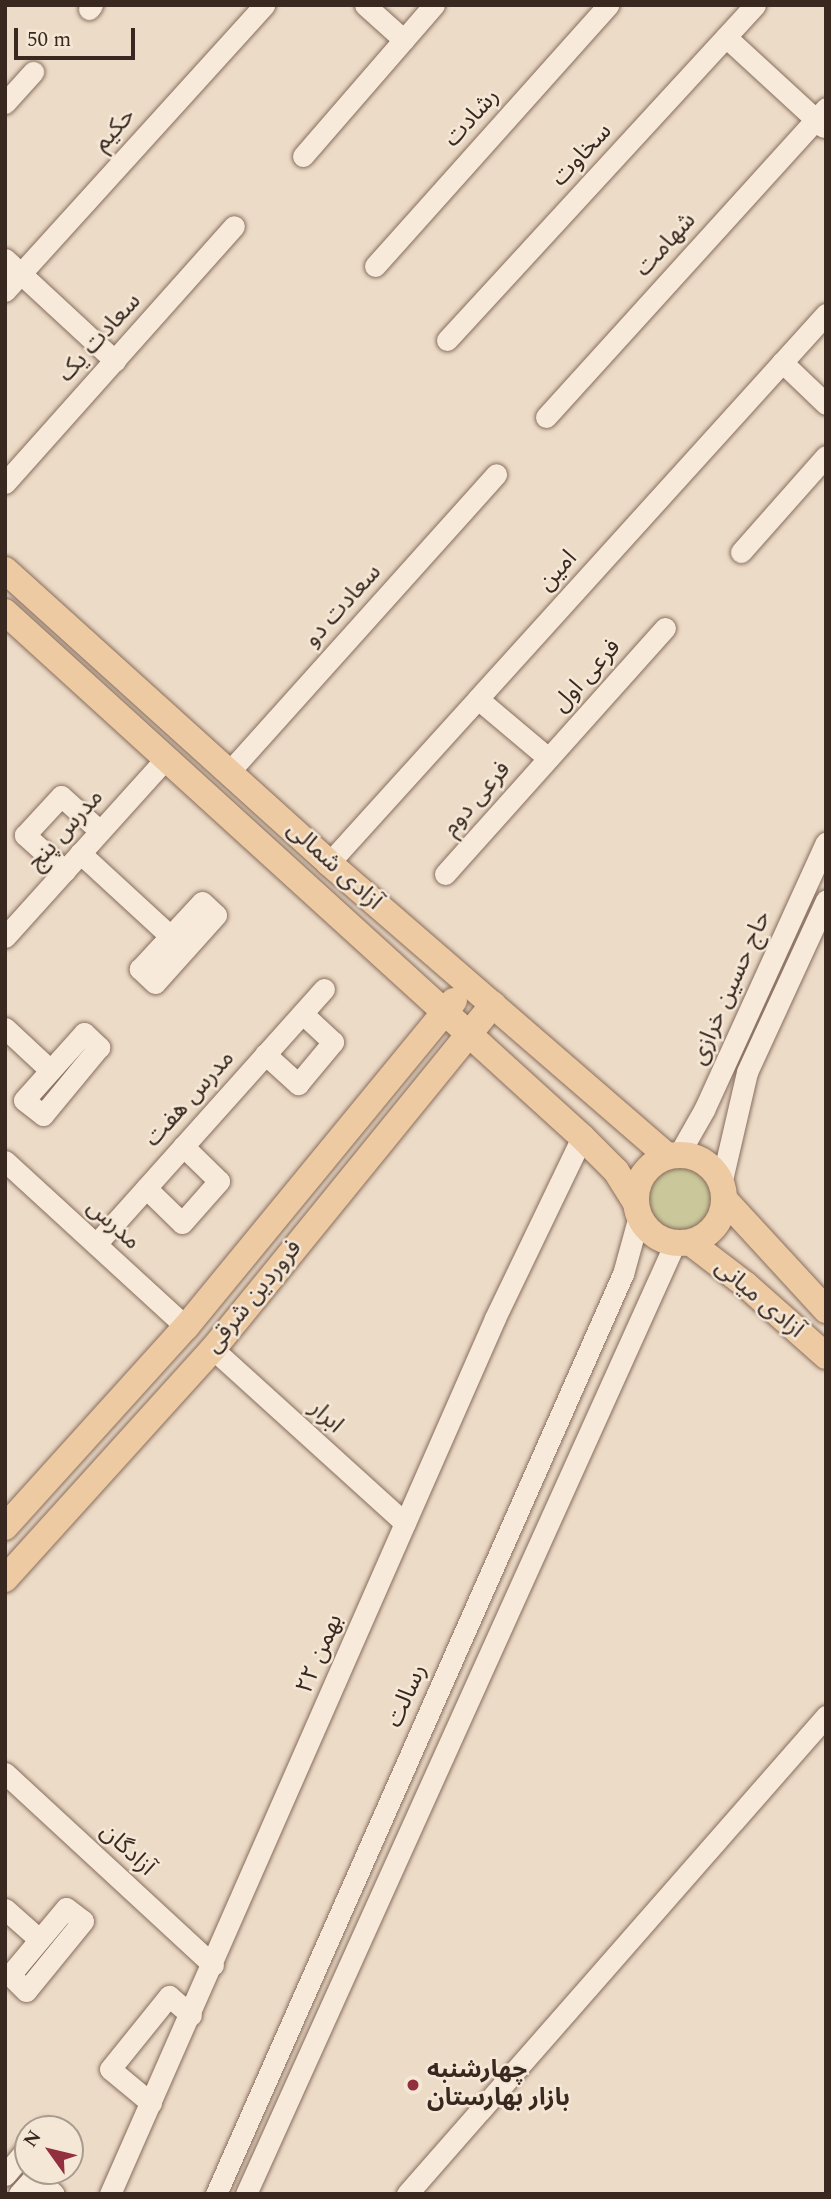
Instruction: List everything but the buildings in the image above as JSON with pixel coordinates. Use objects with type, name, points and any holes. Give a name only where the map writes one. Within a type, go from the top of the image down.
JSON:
[{"type":"main road","name":"آزادی شمالی","points":[[5,570],[330,863],[493,1005],[673,1155]]},
{"type":"main road","name":"آزادی شمالی","points":[[5,612],[582,1136],[616,1171],[637,1209]]},
{"type":"main road","name":"فروردین شرقی","points":[[5,1527],[186,1327],[469,984]]},
{"type":"main road","name":"فروردین شرقی","points":[[5,1579],[213,1349],[493,1005]]},
{"type":"main road","points":[[673,1155],[705,1162],[723,1191],[715,1225],[683,1243],[654,1234],[637,1209],[643,1174],[673,1155]]},
{"type":"main road","name":"آزادی میانی","points":[[723,1191],[826,1310]]},
{"type":"main road","name":"آزادی میانی","points":[[683,1243],[826,1356]]},
{"type":"street","name":"حکیم","points":[[5,291],[13,267],[264,5]]},
{"type":"street","points":[[365,5],[404,40]]},
{"type":"street","points":[[303,156],[434,5]]},
{"type":"street","name":"رشادت","points":[[374,266],[608,5]]},
{"type":"street","name":"سخاوت","points":[[447,340],[755,5]]},
{"type":"street","points":[[726,37],[822,119]]},
{"type":"street","points":[[5,103],[33,72]]},
{"type":"street","name":"شهامت","points":[[546,417],[822,119]]},
{"type":"street","name":"سعادت یک","points":[[5,483],[234,226]]},
{"type":"street","points":[[13,267],[115,361]]},
{"type":"street","name":"امین","points":[[330,863],[826,314]]},
{"type":"street","points":[[782,362],[826,404]]},
{"type":"street","points":[[741,552],[826,456]]},
{"type":"street","name":"سعادت دو","points":[[229,772],[496,474]]},
{"type":"street","name":"فرعی اول","points":[[548,758],[665,628]]},
{"type":"street","points":[[478,699],[548,758]]},
{"type":"street","name":"مدرس پنج","points":[[5,937],[166,758]]},
{"type":"street","name":"فرعی دوم","points":[[445,874],[548,758]]},
{"type":"street","points":[[65,871],[25,835],[61,796],[100,831]]},
{"type":"street","name":"حاج حسین خرازی","points":[[673,1155],[704,1110],[826,842]]},
{"type":"street","points":[[80,853],[168,934]]},
{"type":"street","name":"حاج حسین خرازی","points":[[723,1191],[747,1072],[826,900]]},
{"type":"street","name":"مدرس هفت","points":[[96,1244],[324,989]]},
{"type":"street","points":[[265,1054],[298,1084],[333,1042],[302,1013]]},
{"type":"street","points":[[5,1028],[50,1070]]},
{"type":"street","name":"۲۲ بهمن","points":[[110,2194],[213,1965],[495,1318],[582,1136]]},
{"type":"street","points":[[146,1188],[182,1223],[219,1181],[183,1146]]},
{"type":"street","name":"مدرس","points":[[5,1161],[186,1327]]},
{"type":"street","name":"رسالت","points":[[216,2194],[623,1274],[637,1209]]},
{"type":"street","points":[[246,2194],[683,1243]]},
{"type":"street","name":"ابرار","points":[[213,1349],[405,1523]]},
{"type":"street","points":[[407,2194],[826,1716]]},
{"type":"street","name":"آزادگان","points":[[9,1784],[213,1965]]},
{"type":"street","points":[[5,1909],[39,1939]]},
{"type":"street","points":[[151,2103],[110,2068],[169,1996],[191,2015]]},
{"type":"shaded area","points":[[678,1165],[691,1168],[702,1175],[709,1186],[712,1199],[709,1212],[702,1223],[691,1230],[678,1233],[665,1230],[654,1223],[647,1212],[644,1199],[647,1186],[654,1175],[665,1168]]},
{"type":"place","name":"چهارشنبه بازار بهارستان","points":[[413,2085]]}]
